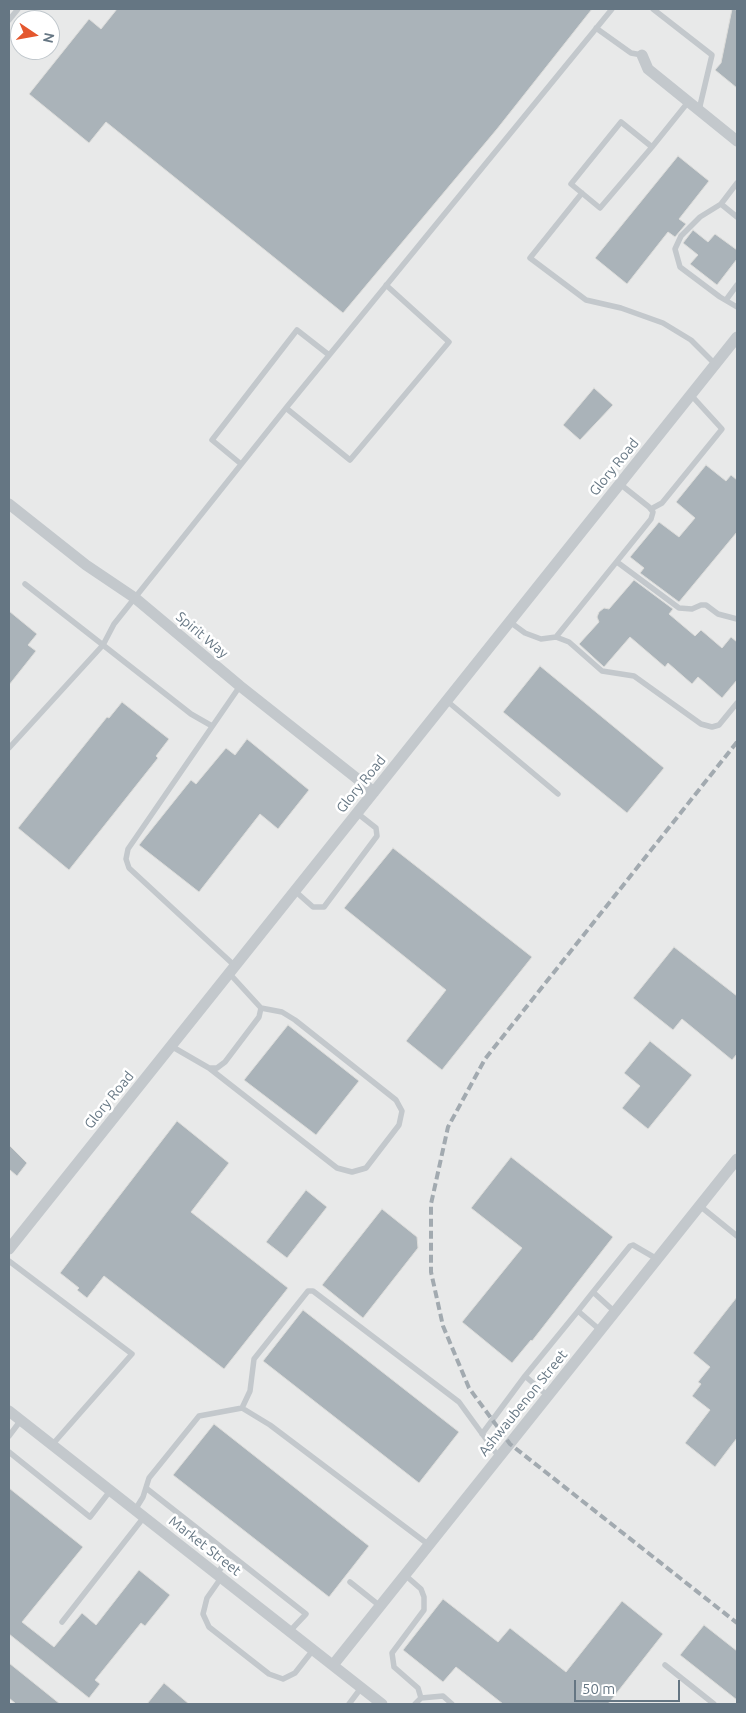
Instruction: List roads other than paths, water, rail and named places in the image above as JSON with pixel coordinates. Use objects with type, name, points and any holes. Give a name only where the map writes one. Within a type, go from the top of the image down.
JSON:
[{"type":"street","points":[[642,55],[648,68],[737,140]]},
{"type":"street","name":"Glory Road","points":[[9,1249],[737,337]]},
{"type":"street","name":"Spirit Way","points":[[9,504],[86,565],[135,598],[240,686],[374,792]]},
{"type":"street","name":"Ashwaubenon Street","points":[[332,1665],[737,1159]]},
{"type":"street","name":"Market Street","points":[[9,1411],[382,1704]]},
{"type":"lane","points":[[9,20],[18,9]]},
{"type":"lane","points":[[9,748],[103,645],[114,624],[241,464],[612,9]]},
{"type":"lane","points":[[653,9],[712,55],[699,110]]},
{"type":"lane","points":[[596,28],[631,53],[642,55]]},
{"type":"lane","points":[[652,146],[621,122],[571,184],[600,208],[652,146],[689,101]]},
{"type":"lane","points":[[737,183],[721,204],[700,217],[682,236],[675,249],[680,267],[737,307]]},
{"type":"lane","points":[[582,193],[530,258],[586,300],[620,308],[662,323],[691,340],[715,364]]},
{"type":"lane","points":[[721,204],[737,217]]},
{"type":"lane","points":[[286,408],[350,460],[449,342],[386,285]]},
{"type":"lane","points":[[726,300],[737,285]]},
{"type":"lane","points":[[241,464],[212,440],[297,330],[329,355]]},
{"type":"lane","points":[[651,509],[662,504],[722,429],[691,395]]},
{"type":"lane","points":[[556,637],[651,518],[653,512],[651,509],[620,484]]},
{"type":"lane","points":[[616,562],[679,608],[692,609],[700,605],[706,605],[718,614],[737,619]]},
{"type":"lane","points":[[24,584],[191,714],[212,726]]},
{"type":"lane","points":[[510,622],[525,633],[541,639],[556,637],[569,642],[602,671],[634,676],[701,724],[712,727],[719,724],[737,703]]},
{"type":"lane","points":[[171,1046],[209,1068],[337,1168],[352,1172],[366,1168],[399,1125],[402,1111],[396,1100],[296,1020],[282,1012],[261,1008],[232,969],[128,868],[126,859],[128,849],[240,686]]},
{"type":"lane","points":[[447,701],[558,794]]},
{"type":"lane","points":[[295,891],[313,907],[324,907],[377,836],[376,828],[357,813]]},
{"type":"lane","points":[[209,1068],[217,1068],[225,1062],[259,1017],[261,1008]]},
{"type":"lane","points":[[700,1206],[737,1236]]},
{"type":"lane","points":[[482,1434],[525,1376],[630,1246],[633,1245],[657,1259]]},
{"type":"lane","points":[[9,1261],[132,1354],[52,1445]]},
{"type":"lane","points":[[242,1408],[250,1391],[254,1359],[308,1291],[313,1291],[459,1402],[499,1457]]},
{"type":"lane","points":[[593,1292],[615,1312]]},
{"type":"lane","points":[[578,1311],[600,1330]]},
{"type":"lane","points":[[525,1376],[548,1396]]},
{"type":"lane","points":[[62,1622],[139,1514],[149,1478],[199,1416],[242,1408],[270,1426],[429,1545]]},
{"type":"lane","points":[[9,1436],[21,1420]]},
{"type":"lane","points":[[9,1452],[90,1516],[110,1491]]},
{"type":"lane","points":[[146,1488],[306,1614],[289,1632]]},
{"type":"lane","points":[[230,1555],[207,1598],[203,1614],[209,1627],[270,1674],[284,1679],[295,1674],[313,1650]]},
{"type":"lane","points":[[405,1575],[421,1589],[424,1610],[392,1653],[394,1667],[418,1688],[420,1698]]},
{"type":"lane","points":[[350,1582],[380,1606]]},
{"type":"lane","points":[[665,1665],[714,1704]]},
{"type":"lane","points":[[349,1704],[361,1688]]},
{"type":"lane","points":[[415,1704],[420,1698],[443,1696],[452,1704]]},
{"type":"railway","points":[[737,742],[485,1059],[448,1127],[431,1204],[431,1272],[443,1326],[469,1388],[510,1444],[737,1623]]}]
